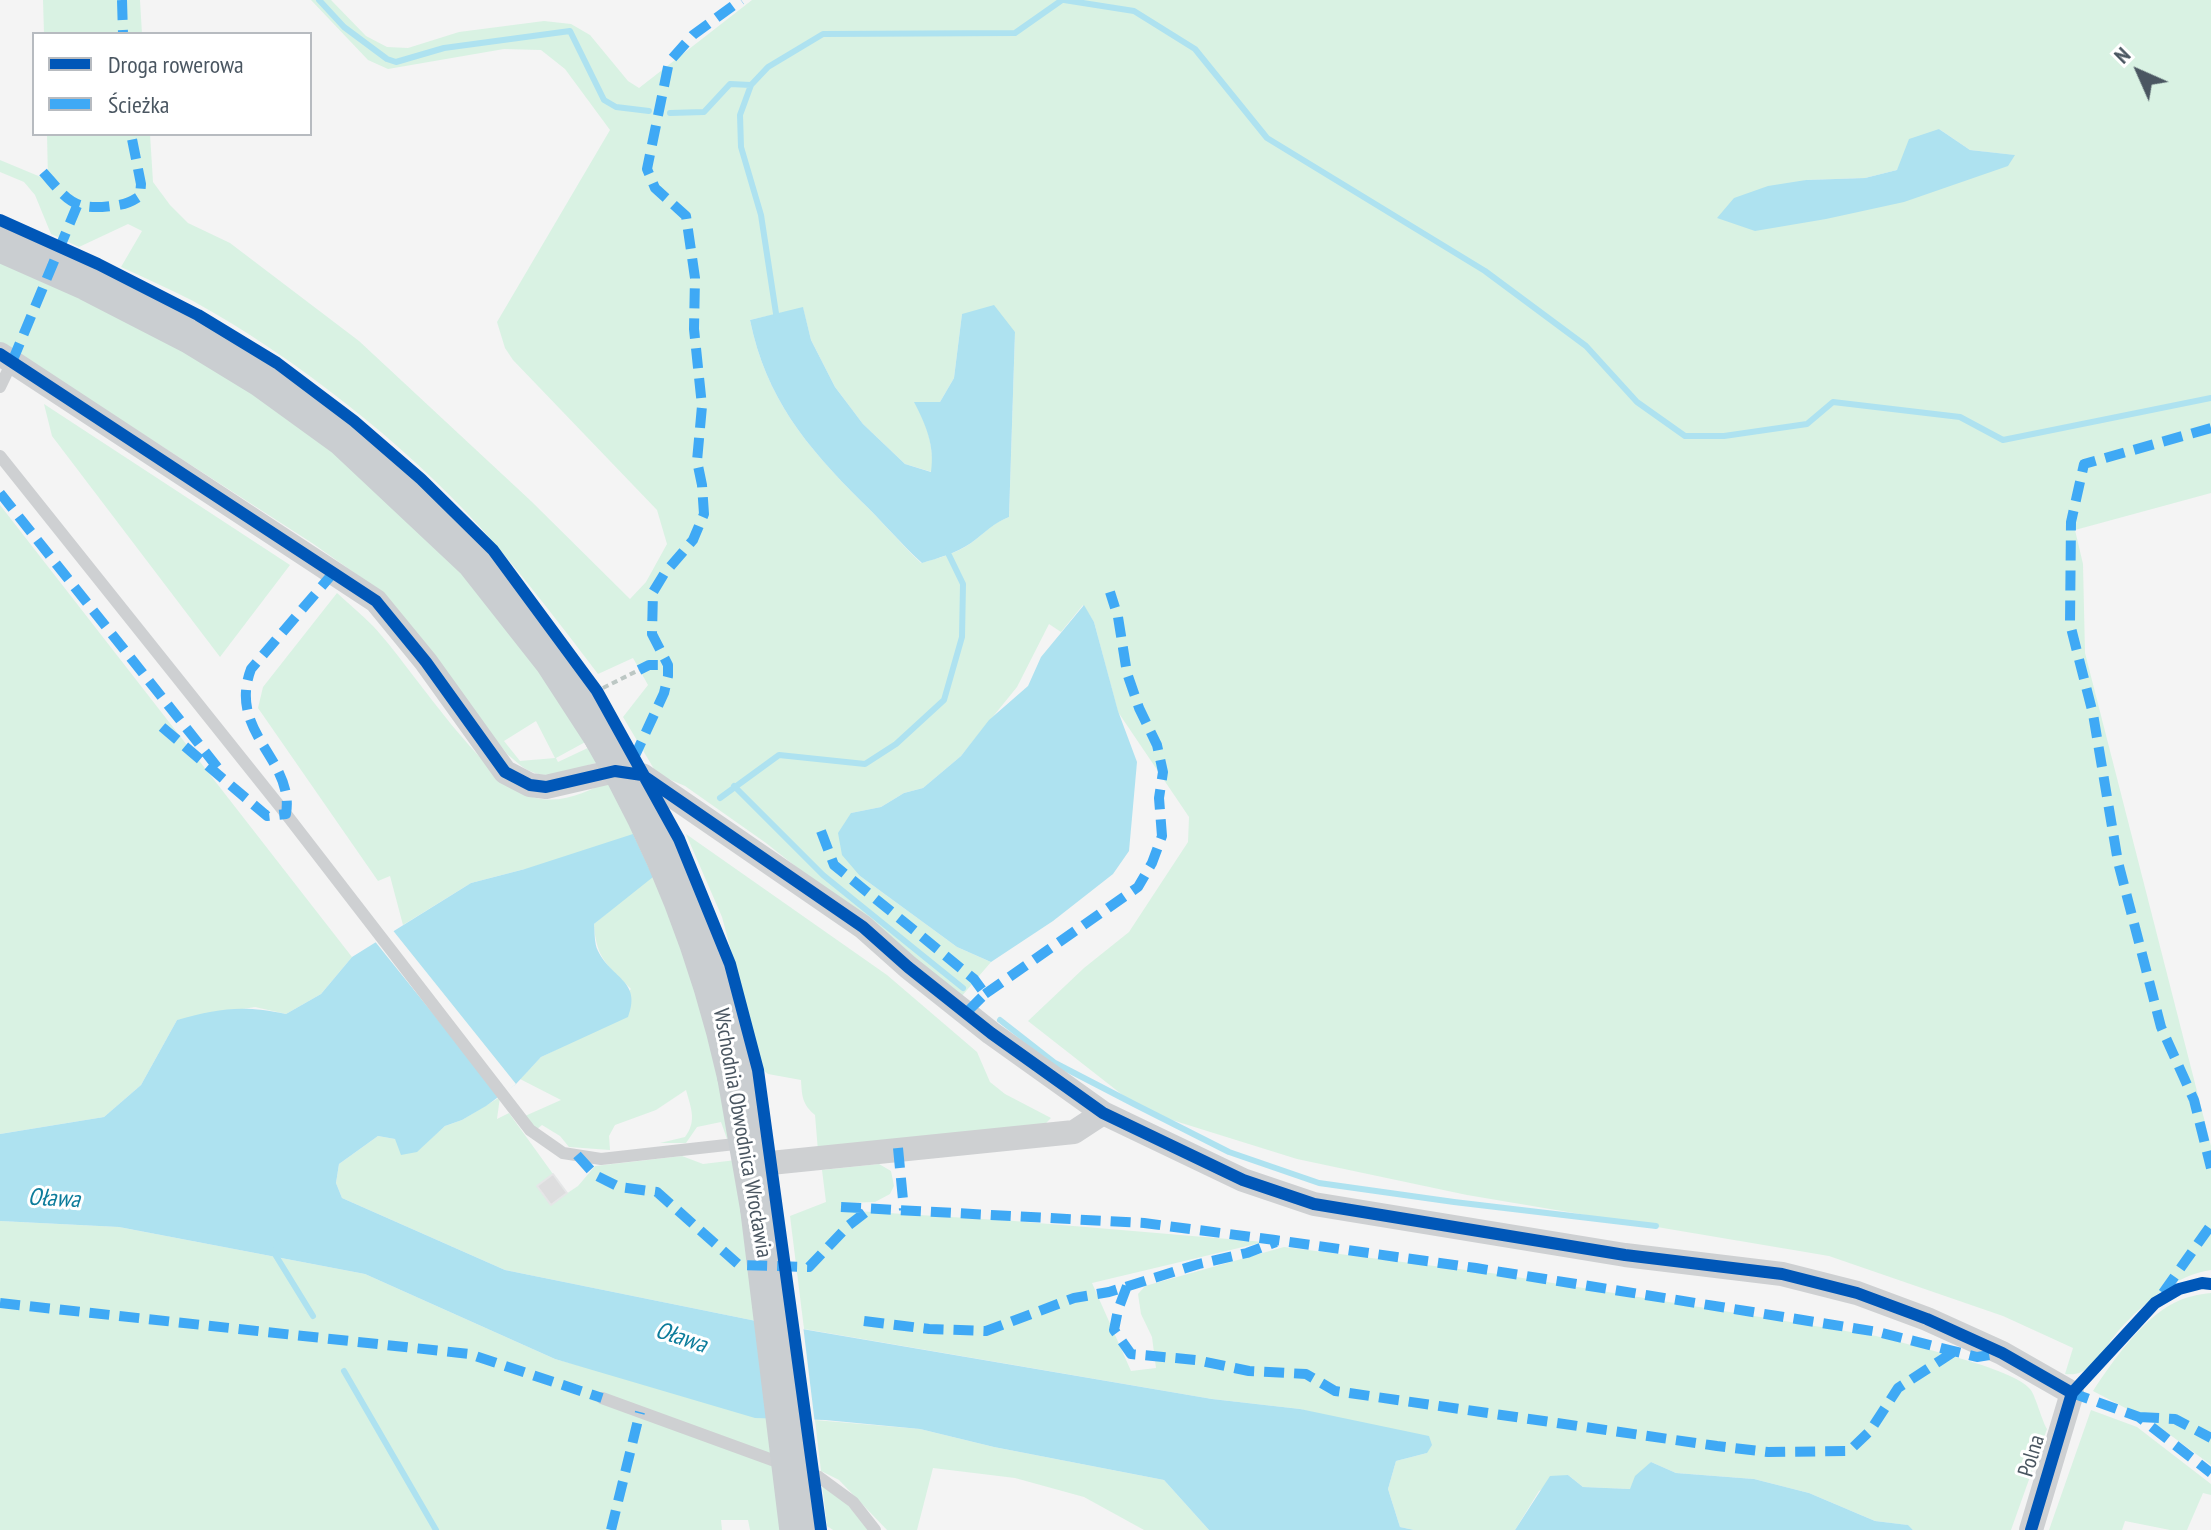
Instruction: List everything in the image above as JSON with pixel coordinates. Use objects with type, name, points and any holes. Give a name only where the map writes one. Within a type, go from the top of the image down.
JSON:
[{"type":"main road","name":"Wschodnia Obwodnica Wrocławia","points":[[7,246],[88,282],[215,349],[263,379],[343,437],[475,561],[553,660],[603,737],[648,817],[692,921],[713,984],[736,1076],[759,1208],[799,1528]]},
{"type":"street","points":[[6,358],[376,601],[426,662],[505,772],[530,785],[546,787],[615,771],[642,775],[863,927],[991,1033],[1103,1113],[1074,1132],[749,1154]]},
{"type":"street","name":"Polna","points":[[1103,1113],[1243,1180],[1314,1204],[1625,1255],[1782,1274],[1857,1293],[1927,1319],[2002,1353],[2072,1393],[2031,1530]]},
{"type":"lane","points":[[0,387],[6,358]]},
{"type":"lane","points":[[0,456],[286,814],[530,1130],[563,1153],[601,1159],[749,1154]]},
{"type":"lane","points":[[602,1398],[819,1477],[853,1502],[875,1530]]},
{"type":"path","points":[[597,691],[639,670]]},
{"type":"green space","points":[[43,0],[140,0],[142,32],[44,32]]},
{"type":"green space","points":[[311,0],[331,0],[366,36],[387,47],[408,48],[459,32],[544,21],[571,24],[590,35],[628,81],[639,88],[752,0],[2211,0],[2211,493],[2075,530],[2083,564],[2085,653],[2211,1146],[2211,1270],[2185,1278],[2161,1292],[2119,1330],[2088,1368],[2077,1374],[2065,1374],[2073,1348],[2003,1316],[1829,1256],[1467,1195],[1297,1159],[1143,1111],[1028,1021],[1084,968],[1129,932],[1188,842],[1189,817],[1118,712],[1094,622],[1083,605],[1061,632],[1049,624],[1017,687],[961,756],[923,788],[904,793],[881,807],[851,813],[860,876],[957,947],[991,962],[961,997],[766,843],[685,786],[657,774],[623,717],[648,685],[633,658],[598,674],[480,527],[382,433],[308,375],[231,323],[121,267],[142,231],[128,224],[79,247],[51,234],[35,195],[24,182],[0,172],[0,160],[48,180],[47,136],[150,136],[153,182],[188,223],[230,243],[359,341],[531,501],[630,599],[646,582],[667,544],[657,510],[513,360],[505,348],[497,322],[610,130],[565,69],[541,50],[504,49],[388,69],[368,60]],"holes":[[[1939,129],[1970,150],[2014,155],[1717,218],[1806,180],[1865,178],[1897,170]],[[803,308],[811,340],[835,387],[863,424],[905,464],[932,472],[929,436],[915,402],[940,402],[954,378],[962,314],[1015,332],[1009,517],[953,553],[921,563],[841,481],[791,419],[766,373],[750,320]]]},
{"type":"green space","points":[[0,254],[113,308],[298,417],[488,597],[589,740],[556,758],[558,762],[592,746],[601,761],[547,775],[524,768],[508,755],[376,588],[312,543],[0,342]],"holes":[[[536,721],[555,758],[520,761],[504,741]]]},
{"type":"green space","points":[[44,404],[290,565],[220,657],[52,436]]},
{"type":"green space","points":[[0,505],[352,957],[321,994],[286,1014],[255,1007],[177,1020],[141,1085],[104,1117],[0,1134]]},
{"type":"green space","points":[[337,593],[389,644],[472,748],[516,789],[536,798],[556,799],[575,796],[611,779],[619,789],[703,1002],[731,1138],[727,1139],[721,1122],[697,1127],[686,1143],[660,1143],[685,1137],[689,1131],[692,1114],[686,1090],[656,1110],[615,1125],[609,1136],[610,1150],[569,1147],[560,1136],[542,1125],[536,1130],[525,1116],[561,1100],[520,1079],[541,1057],[583,1036],[631,989],[605,961],[595,936],[594,924],[615,906],[525,869],[471,883],[403,925],[390,876],[378,881],[258,708],[263,687]]},
{"type":"green space","points":[[686,834],[887,975],[977,1052],[990,1082],[1005,1094],[1051,1118],[1044,1125],[818,1151],[815,1115],[807,1107],[801,1080],[768,1074],[763,1070],[722,917]]},
{"type":"green space","points":[[500,1097],[497,1119],[509,1113],[553,1174],[551,1204],[578,1186],[595,1166],[682,1156],[703,1164],[736,1160],[761,1322],[505,1270],[342,1198],[336,1183],[339,1164],[378,1136],[395,1139],[416,1152],[445,1126],[462,1120]]},
{"type":"green space","points":[[879,1164],[891,1171],[894,1186],[890,1194],[875,1202],[841,1203],[841,1210],[1264,1242],[1092,1283],[1131,1371],[1156,1368],[1152,1337],[1141,1314],[1138,1294],[1145,1286],[1284,1247],[1498,1274],[1876,1336],[1982,1365],[2020,1381],[2032,1392],[2047,1429],[2011,1530],[1913,1530],[1907,1525],[1875,1521],[1809,1493],[1754,1479],[1676,1473],[1651,1462],[1631,1489],[1583,1487],[1568,1475],[1539,1491],[1515,1530],[1414,1530],[1400,1527],[1388,1489],[1396,1461],[1427,1453],[1300,1409],[1212,1399],[804,1329],[790,1216],[826,1202],[822,1170]]},
{"type":"green space","points":[[0,1221],[119,1227],[365,1274],[555,1359],[774,1419],[786,1530],[750,1530],[748,1520],[721,1520],[722,1530],[0,1530]]},
{"type":"green space","points":[[2211,1293],[2211,1465],[2154,1423],[2093,1391],[2151,1319],[2178,1301]]},
{"type":"green space","points":[[2091,1410],[2137,1427],[2211,1484],[2211,1495],[2203,1493],[2187,1530],[2170,1530],[2125,1521],[2122,1530],[2049,1530]]},
{"type":"green space","points":[[815,1420],[920,1429],[994,1447],[1164,1480],[1209,1530],[1144,1530],[1084,1497],[1015,1478],[933,1468],[917,1530],[887,1530],[839,1480],[821,1471]]},
{"type":"green space","points":[[822,1484],[848,1505],[868,1530],[833,1530],[827,1526]]},
{"type":"water","points":[[1939,129],[1970,150],[2015,155],[2008,166],[1904,202],[1826,219],[1755,231],[1717,218],[1734,198],[1768,186],[1806,180],[1865,178],[1897,170],[1909,139]]},
{"type":"water","points":[[994,305],[1015,332],[1009,517],[959,550],[922,563],[841,481],[791,419],[766,373],[750,320],[803,307],[811,340],[835,387],[863,424],[905,464],[931,472],[932,453],[928,436],[914,402],[940,402],[954,378],[962,314]]},
{"type":"water","points":[[1084,605],[1094,622],[1118,711],[1137,762],[1129,851],[1113,874],[1053,921],[991,962],[957,947],[860,876],[842,855],[838,833],[851,813],[881,807],[904,793],[923,788],[961,756],[989,720],[1028,686],[1041,657]]},
{"type":"water","name":"Oława","points":[[633,834],[653,877],[594,924],[598,951],[624,981],[631,995],[628,1017],[541,1057],[516,1084],[486,1106],[445,1126],[417,1152],[401,1155],[395,1139],[378,1136],[339,1164],[336,1183],[342,1198],[505,1270],[761,1322],[1212,1399],[1300,1409],[1429,1436],[1432,1445],[1427,1453],[1396,1461],[1388,1489],[1400,1527],[1414,1530],[1209,1530],[1164,1480],[994,1447],[920,1429],[825,1420],[755,1418],[555,1359],[365,1274],[119,1227],[0,1221],[0,1134],[104,1117],[141,1085],[177,1020],[232,1009],[286,1014],[321,994],[352,957],[471,883]]},
{"type":"water","points":[[1651,1462],[1676,1473],[1754,1479],[1809,1493],[1875,1521],[1908,1525],[1913,1530],[1515,1530],[1550,1476],[1568,1475],[1583,1487],[1630,1489],[1635,1476]]},
{"type":"pier","points":[[391,928],[516,1084],[500,1097],[373,939]]},
{"type":"pier","points":[[761,1318],[803,1325],[815,1424],[774,1423]]},
{"type":"building","points":[[553,1174],[567,1193],[551,1205],[537,1186]]},
{"type":"waterway","points":[[319,0],[344,27],[387,59],[396,62],[444,48],[570,31],[604,100],[616,107],[649,111]]},
{"type":"waterway","points":[[777,320],[761,215],[741,147],[740,115],[751,85],[768,67],[823,34],[1015,33],[1062,0]]},
{"type":"waterway","points":[[1064,0],[1134,11],[1195,49],[1267,138],[1485,271],[1586,346],[1637,402],[1685,436],[1724,436],[1807,424],[1833,402],[1960,417],[2003,440],[2211,398]]},
{"type":"waterway","points":[[670,113],[704,112],[730,84],[751,85]]},
{"type":"waterway","points":[[720,798],[779,755],[865,764],[896,744],[944,700],[962,637],[963,584],[947,551]]},
{"type":"waterway","points":[[734,786],[823,875],[963,988]]},
{"type":"waterway","points":[[1000,1020],[1055,1063],[1134,1104],[1229,1152],[1319,1183],[1656,1226]]},
{"type":"waterway","points":[[273,1251],[313,1316]]},
{"type":"waterway","points":[[344,1371],[436,1530]]},
{"type":"marked path","points":[[122,0],[123,32]]},
{"type":"marked path","points":[[633,760],[664,693],[668,676],[668,665],[652,634],[653,592],[693,540],[704,514],[697,461],[702,406],[694,329],[695,278],[686,216],[655,188],[647,169],[669,62],[693,35],[741,0]]},
{"type":"marked path","points":[[43,172],[65,196],[79,205],[98,207],[130,202],[140,196],[141,184],[131,136]]},
{"type":"marked path","points":[[12,362],[77,206]]},
{"type":"marked path","points":[[2211,428],[2084,464],[2071,522],[2070,624],[2093,714],[2118,862],[2161,1027],[2194,1100],[2211,1168]]},
{"type":"marked path","points":[[0,493],[218,768]]},
{"type":"marked path","points":[[162,727],[267,816],[286,814],[286,795],[281,777],[254,729],[246,691],[251,669],[334,572]]},
{"type":"marked path","points":[[985,994],[1138,887],[1152,863],[1162,836],[1159,798],[1163,772],[1157,745],[1127,673],[1118,617],[1110,592]]},
{"type":"marked path","points":[[639,670],[649,665],[668,665]]},
{"type":"marked path","points":[[821,831],[834,865],[974,979],[985,994],[966,1013]]},
{"type":"marked path","points":[[898,1148],[904,1210]]},
{"type":"marked path","points":[[577,1155],[595,1175],[619,1187],[657,1192],[739,1265],[809,1267],[849,1225],[871,1208]]},
{"type":"marked path","points":[[841,1207],[1144,1223],[1476,1268],[1878,1332],[1977,1357],[1997,1354]]},
{"type":"marked path","points":[[2163,1293],[2211,1225]]},
{"type":"marked path","points":[[864,1321],[929,1329],[986,1331],[1074,1298],[1109,1292],[1276,1242]]},
{"type":"marked path","points":[[1127,1286],[1114,1330],[1131,1354],[1196,1360],[1249,1371],[1306,1374],[1335,1391],[1768,1452],[1849,1451],[1870,1431],[1898,1388],[1955,1351]]},
{"type":"marked path","points":[[0,1303],[469,1354],[602,1398]]},
{"type":"marked path","points":[[2074,1391],[2072,1393],[2139,1417],[2211,1473]]},
{"type":"marked path","points":[[611,1530],[640,1412]]},
{"type":"marked path","points":[[2139,1417],[2175,1419],[2211,1438]]},
{"type":"cycle path","points":[[0,220],[98,264],[198,315],[277,363],[354,421],[421,479],[493,550],[597,691],[679,839],[730,964],[758,1070],[821,1530]]},
{"type":"cycle path","points":[[0,354],[376,601],[426,662],[505,772],[530,785],[546,787],[615,771],[642,775],[863,927],[991,1033],[1103,1113],[1243,1180],[1314,1204],[1625,1255],[1782,1274],[1857,1293],[1927,1319],[2002,1353],[2072,1393]]},
{"type":"cycle path","points":[[2031,1530],[2072,1393],[2155,1303],[2179,1289],[2211,1284]]}]
